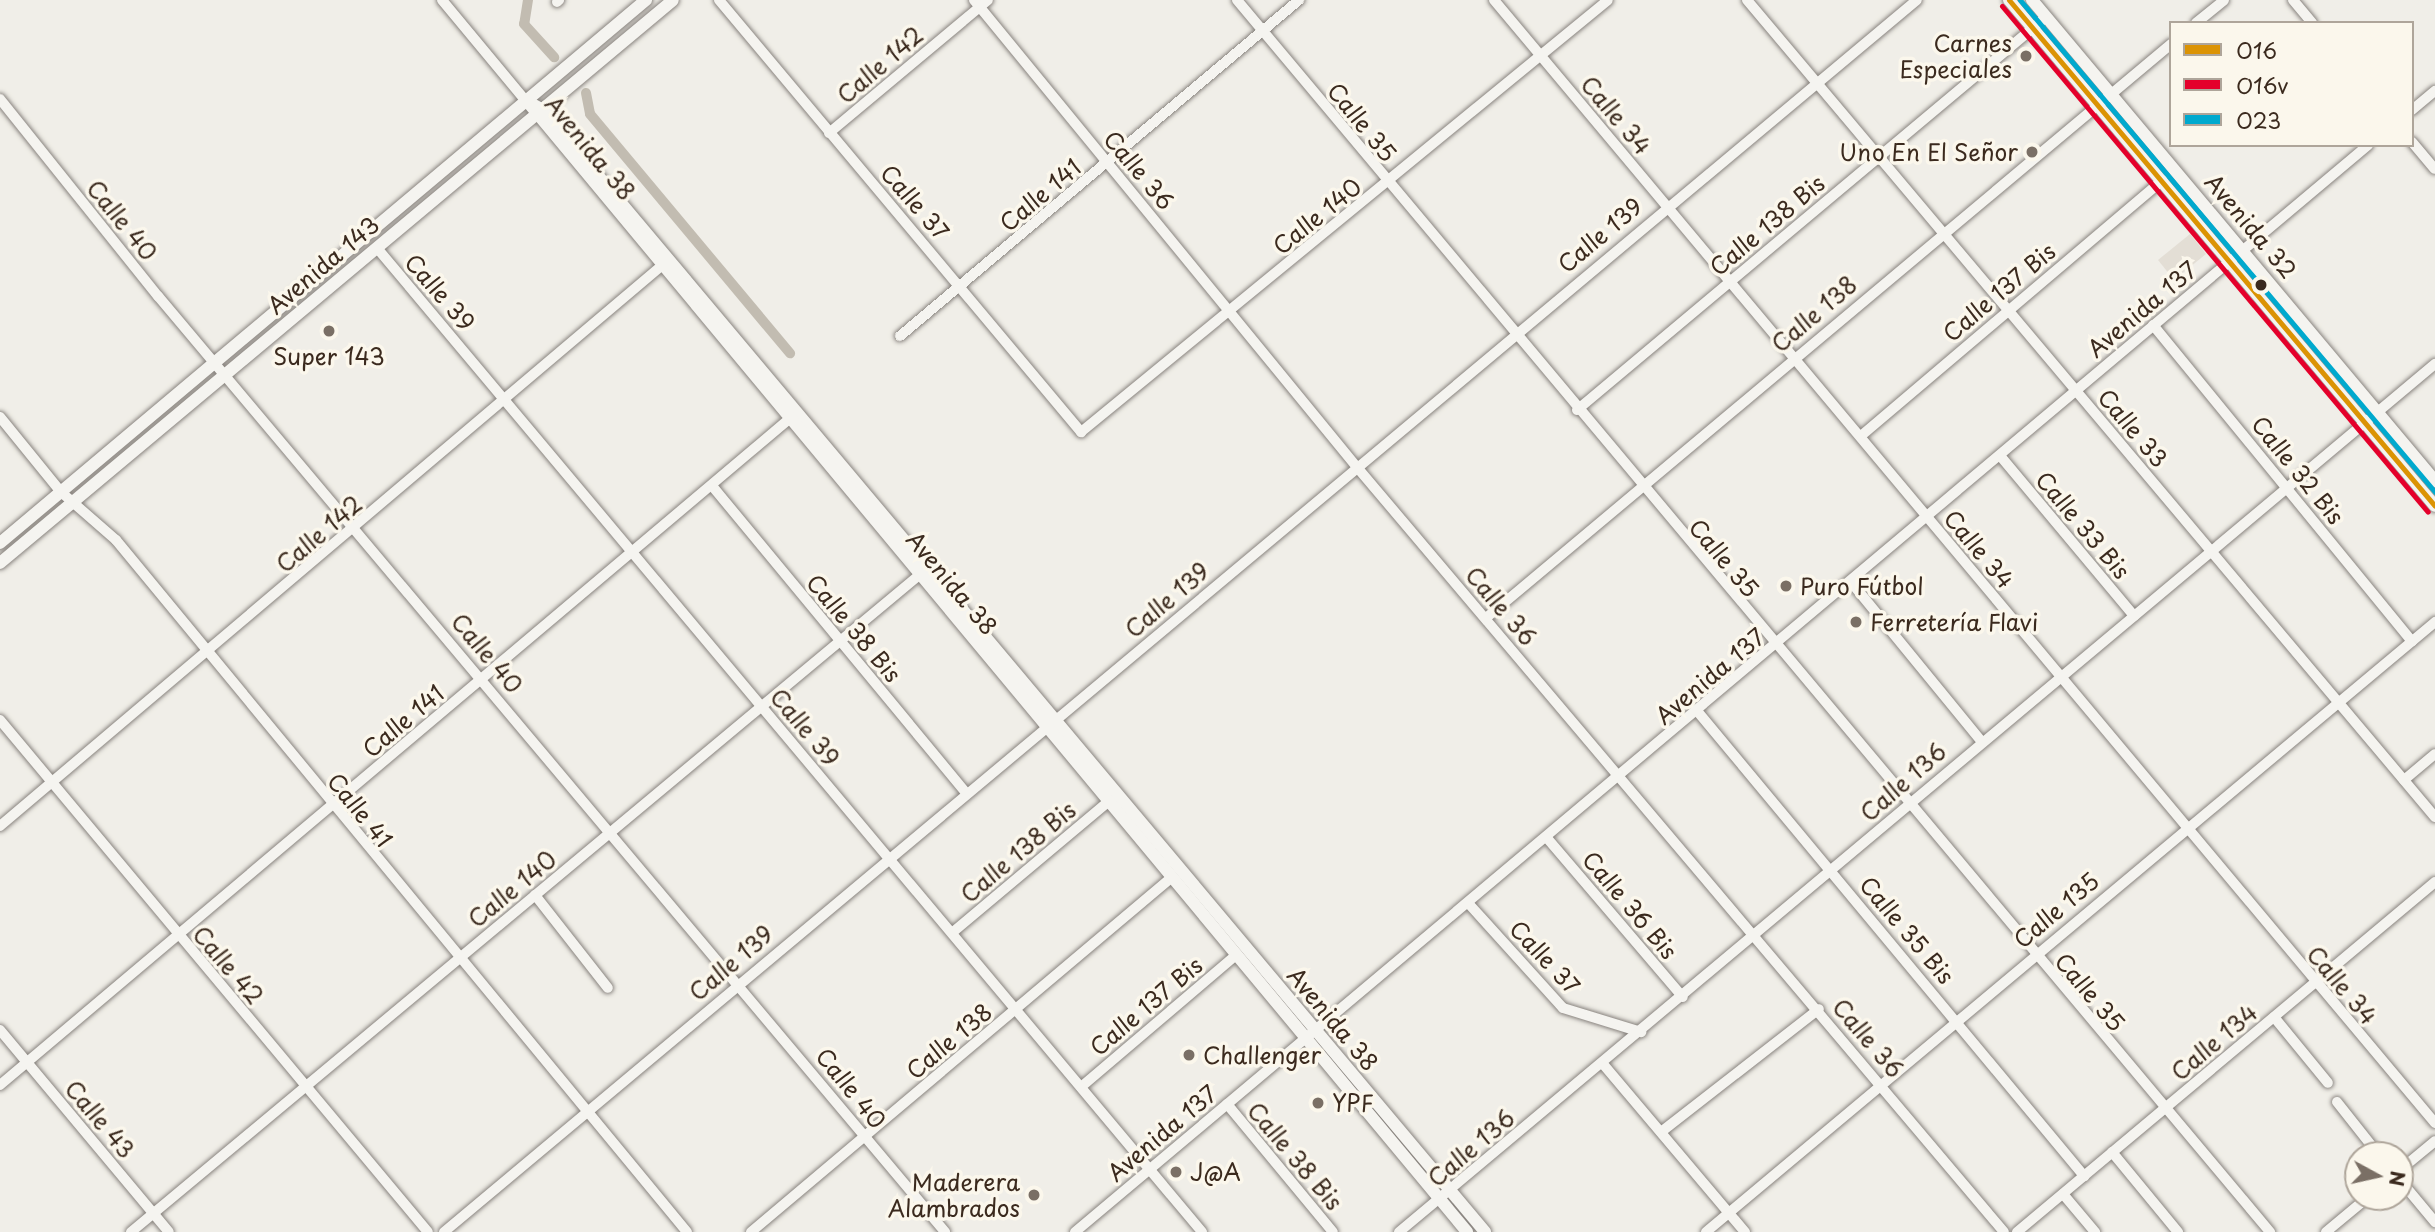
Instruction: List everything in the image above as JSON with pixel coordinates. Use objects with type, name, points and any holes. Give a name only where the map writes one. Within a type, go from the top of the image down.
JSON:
[{"type":"main road","name":"Avenida 143","points":[[0,543],[646,0]]},
{"type":"main road","name":"Avenida 143","points":[[0,563],[673,0]]},
{"type":"main road","name":"Avenida 32","points":[[2009,0],[2230,259],[2435,506]]},
{"type":"main road","name":"Avenida 32","points":[[2032,0],[2244,248],[2435,481]]},
{"type":"main road","name":"Avenida 38","points":[[526,100],[1312,1036],[1466,1232]]},
{"type":"main road","name":"Avenida 38","points":[[539,114],[660,267],[792,416],[918,576],[1050,723],[1108,802],[1236,955],[1312,1036],[1485,1232]]},
{"type":"street","points":[[442,0],[526,100]]},
{"type":"street","name":"Calle 37","points":[[719,0],[961,284],[1081,432]]},
{"type":"street","name":"Calle 35","points":[[1237,0],[1773,647],[2163,1110],[2270,1232]]},
{"type":"street","name":"Calle 141","points":[[900,337],[1299,0]]},
{"type":"street","name":"Calle 34","points":[[1494,0],[1862,435],[1928,519],[2185,828],[2435,1123]]},
{"type":"street","name":"Calle 140","points":[[1081,432],[1232,311],[1608,0]]},
{"type":"street","name":"Calle 33","points":[[1747,0],[2435,817]]},
{"type":"street","name":"Calle 139","points":[[444,1232],[1665,205],[1917,0]]},
{"type":"street","points":[[2198,21],[2224,0]]},
{"type":"street","points":[[2293,0],[2310,21]]},
{"type":"street","name":"Calle 142","points":[[829,132],[981,2]]},
{"type":"street","name":"Calle 36","points":[[981,2],[1356,466],[1819,1009],[2004,1232]]},
{"type":"street","name":"Calle 138 Bis","points":[[1577,410],[2046,18]]},
{"type":"street","name":"Calle 138","points":[[1486,618],[1942,232],[2169,46]]},
{"type":"street","points":[[2414,108],[2435,92]]},
{"type":"street","name":"Calle 40","points":[[0,99],[945,1232]]},
{"type":"street","points":[[2414,144],[2435,170]]},
{"type":"street","name":"Avenida 137","points":[[1075,1232],[1621,778],[1773,647],[2001,458],[2076,390],[2230,259],[2366,147]]},
{"type":"street","name":"Calle 137 Bis","points":[[1862,435],[2163,180]]},
{"type":"street","name":"Calle 39","points":[[377,248],[508,400],[1202,1232]]},
{"type":"street","name":"Calle 142","points":[[0,826],[508,400],[660,267]]},
{"type":"street","name":"Calle 32 Bis","points":[[2153,326],[2412,641]]},
{"type":"street","name":"Calle 136","points":[[1399,1232],[1683,998],[2059,674],[2134,616],[2435,364]]},
{"type":"street","name":"Calle 141","points":[[0,1085],[177,933],[635,553],[792,416]]},
{"type":"street","name":"Calle 41","points":[[0,417],[61,492],[116,540],[458,959],[687,1232]]},
{"type":"street","name":"Calle 33 Bis","points":[[2001,458],[2134,616]]},
{"type":"street","name":"Calle 38 Bis","points":[[713,487],[965,792]]},
{"type":"street","name":"Calle 140","points":[[131,1232],[918,576]]},
{"type":"street","points":[[1851,582],[1981,741]]},
{"type":"street","name":"Calle 135","points":[[1706,1232],[2033,954],[2435,622]]},
{"type":"street","name":"Calle 35 Bis","points":[[1698,712],[2084,1176]]},
{"type":"street","name":"Calle 42","points":[[0,720],[304,1087],[428,1232]]},
{"type":"street","points":[[2404,780],[2435,754]]},
{"type":"street","name":"Calle 138 Bis","points":[[953,932],[1108,802]]},
{"type":"street","name":"Calle 36 Bis","points":[[1547,838],[1683,998]]},
{"type":"street","name":"Calle 138","points":[[751,1232],[1171,878]]},
{"type":"street","name":"Calle 134","points":[[2017,1232],[2435,882]]},
{"type":"street","points":[[535,895],[608,988]]},
{"type":"street","name":"Calle 37","points":[[1469,904],[1563,1008],[1641,1032]]},
{"type":"street","name":"Calle 137 Bis","points":[[1081,1087],[1236,955]]},
{"type":"street","points":[[1661,1132],[1819,1009]]},
{"type":"street","points":[[2274,1017],[2328,1083]]},
{"type":"street","name":"Calle 43","points":[[0,1030],[169,1232]]},
{"type":"street","points":[[1603,1064],[1745,1232]]},
{"type":"street","points":[[2337,1102],[2368,1141]]},
{"type":"street","name":"Calle 38 Bis","points":[[1227,1104],[1333,1232]]},
{"type":"street","points":[[2414,1158],[2435,1141]]},
{"type":"street","points":[[2112,1152],[2178,1232]]},
{"type":"street","points":[[2063,1194],[2095,1232]]},
{"type":"street","points":[[2414,1197],[2435,1222]]},
{"type":"street","points":[[2326,1232],[2351,1211]]},
{"type":"shaded area","points":[[2190,234],[2206,254],[2174,280],[2158,260]]},
{"type":"shaded area","points":[[2252,270],[2364,405],[2249,272]]},
{"type":"waterway","points":[[528,0],[524,24],[554,57]]},
{"type":"waterway","points":[[586,93],[590,114],[790,353]]},
{"type":"transit line","name":"O16","points":[[2009,0],[2435,506]]},
{"type":"transit line","name":"O23","points":[[2020,0],[2435,492]]},
{"type":"transit line","name":"O16v","points":[[2002,6],[2428,512]]},
{"type":"place","name":"Carnes Especiales","points":[[2026,56]]},
{"type":"place","name":"Uno En El Señor","points":[[2032,152]]},
{"type":"place","name":"Super 143","points":[[329,331]]},
{"type":"place","name":"Puro Fútbol","points":[[1786,586]]},
{"type":"place","name":"Ferretería Flavi","points":[[1856,622]]},
{"type":"place","name":"Challenger","points":[[1189,1055]]},
{"type":"place","name":"YPF","points":[[1318,1103]]},
{"type":"place","name":"J@A","points":[[1176,1172]]},
{"type":"place","name":"Maderera Alambrados","points":[[1034,1195]]}]
